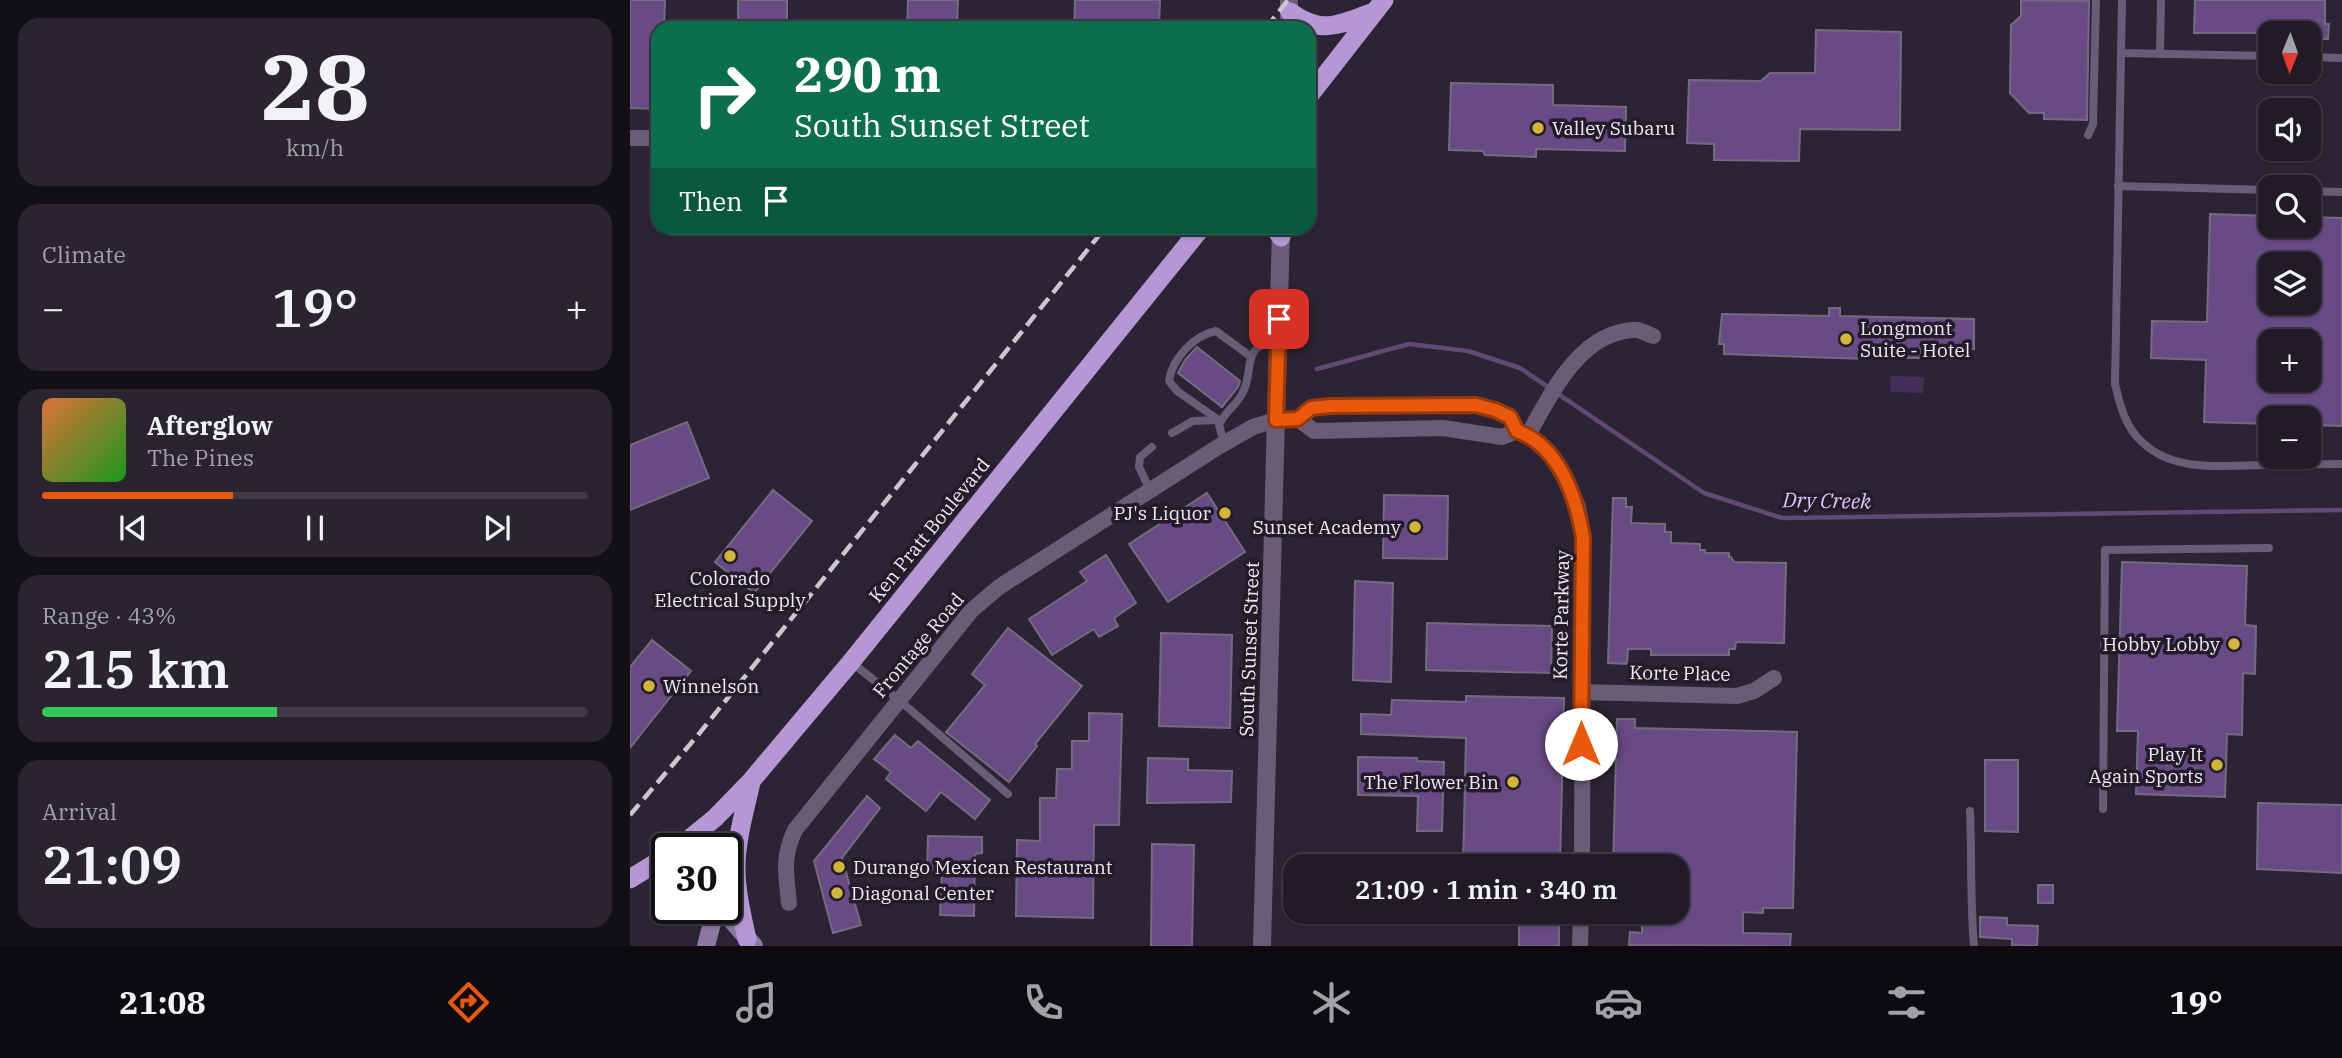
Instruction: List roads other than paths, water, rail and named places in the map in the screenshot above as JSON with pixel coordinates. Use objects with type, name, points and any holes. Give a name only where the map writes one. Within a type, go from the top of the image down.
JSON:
[{"type":"highway","points":[[1316,25],[1339,24],[1380,6]]},
{"type":"highway","points":[[1316,87],[1380,6]]},
{"type":"highway","name":"Ken Pratt Boulevard","points":[[697,833],[751,781],[851,662],[1196,235]]},
{"type":"highway","points":[[750,942],[737,886],[736,868],[740,832],[751,781]]},
{"type":"highway","points":[[630,879],[651,866]]},
{"type":"main road","points":[[706,946],[712,924]]},
{"type":"main road","points":[[735,924],[750,942]]},
{"type":"street","points":[[630,138],[651,138]]},
{"type":"street","name":"South Sunset Street","points":[[1262,946],[1279,235]]},
{"type":"street","points":[[1522,433],[1587,348],[1609,335],[1634,329],[1653,336]]},
{"type":"street","name":"Korte Parkway","points":[[1276,420],[1298,419],[1311,408],[1331,406],[1476,405],[1510,417],[1522,433],[1549,454],[1566,479],[1578,507],[1583,537],[1582,854]]},
{"type":"street","name":"Korte Parkway","points":[[1298,419],[1314,431],[1443,428],[1502,437],[1522,433]]},
{"type":"street","name":"Frontage Road","points":[[789,903],[785,863],[795,830],[977,605],[999,587],[1224,443],[1253,427],[1276,420]]},
{"type":"street","name":"Korte Place","points":[[1581,692],[1737,695],[1754,691],[1774,678]]},
{"type":"street","points":[[1580,946],[1581,924]]},
{"type":"lane","points":[[2088,135],[2093,124],[2096,0]]},
{"type":"lane","points":[[2122,0],[2115,384],[2129,427],[2152,451],[2167,458],[2208,466],[2342,464]]},
{"type":"lane","points":[[2160,54],[2161,0]]},
{"type":"lane","points":[[2121,53],[2258,56]]},
{"type":"lane","points":[[2321,57],[2342,58]]},
{"type":"lane","points":[[2118,186],[2258,190]]},
{"type":"lane","points":[[2321,191],[2342,192]]},
{"type":"lane","points":[[1220,421],[1177,391],[1168,381],[1170,369],[1193,342],[1216,331],[1250,356]]},
{"type":"lane","points":[[1224,443],[1219,428],[1220,421],[1242,396],[1250,356],[1267,342],[1278,341]]},
{"type":"lane","points":[[1172,433],[1193,421],[1220,421]]},
{"type":"lane","points":[[1150,490],[1139,467],[1140,457],[1152,447]]},
{"type":"lane","points":[[2103,809],[2105,550],[2269,548]]},
{"type":"lane","points":[[851,662],[1008,794]]},
{"type":"lane","points":[[1970,811],[1973,861],[1970,899],[1974,946]]},
{"type":"waterway","name":"Dry Creek","points":[[1317,369],[1409,344],[1468,351],[1520,368],[1704,493],[1782,518],[2342,510]]},
{"type":"railway","points":[[1272,21],[1288,0]]},
{"type":"railway","points":[[630,815],[698,735],[1099,235]]},
{"type":"place","name":"Valley Subaru","points":[[1538,128]]},
{"type":"place","name":"Longmont Suite - Hotel","points":[[1846,339]]},
{"type":"place","name":"PJ's Liquor","points":[[1225,513]]},
{"type":"place","name":"Sunset Academy","points":[[1415,527]]},
{"type":"place","name":"Colorado Electrical Supply","points":[[730,556]]},
{"type":"place","name":"Hobby Lobby","points":[[2234,644]]},
{"type":"place","name":"Winnelson","points":[[649,686]]},
{"type":"place","name":"Play It Again Sports","points":[[2217,765]]},
{"type":"place","name":"The Flower Bin","points":[[1513,782]]},
{"type":"place","name":"Durango Mexican Restaurant","points":[[839,867]]},
{"type":"place","name":"Diagonal Center","points":[[837,893]]}]
